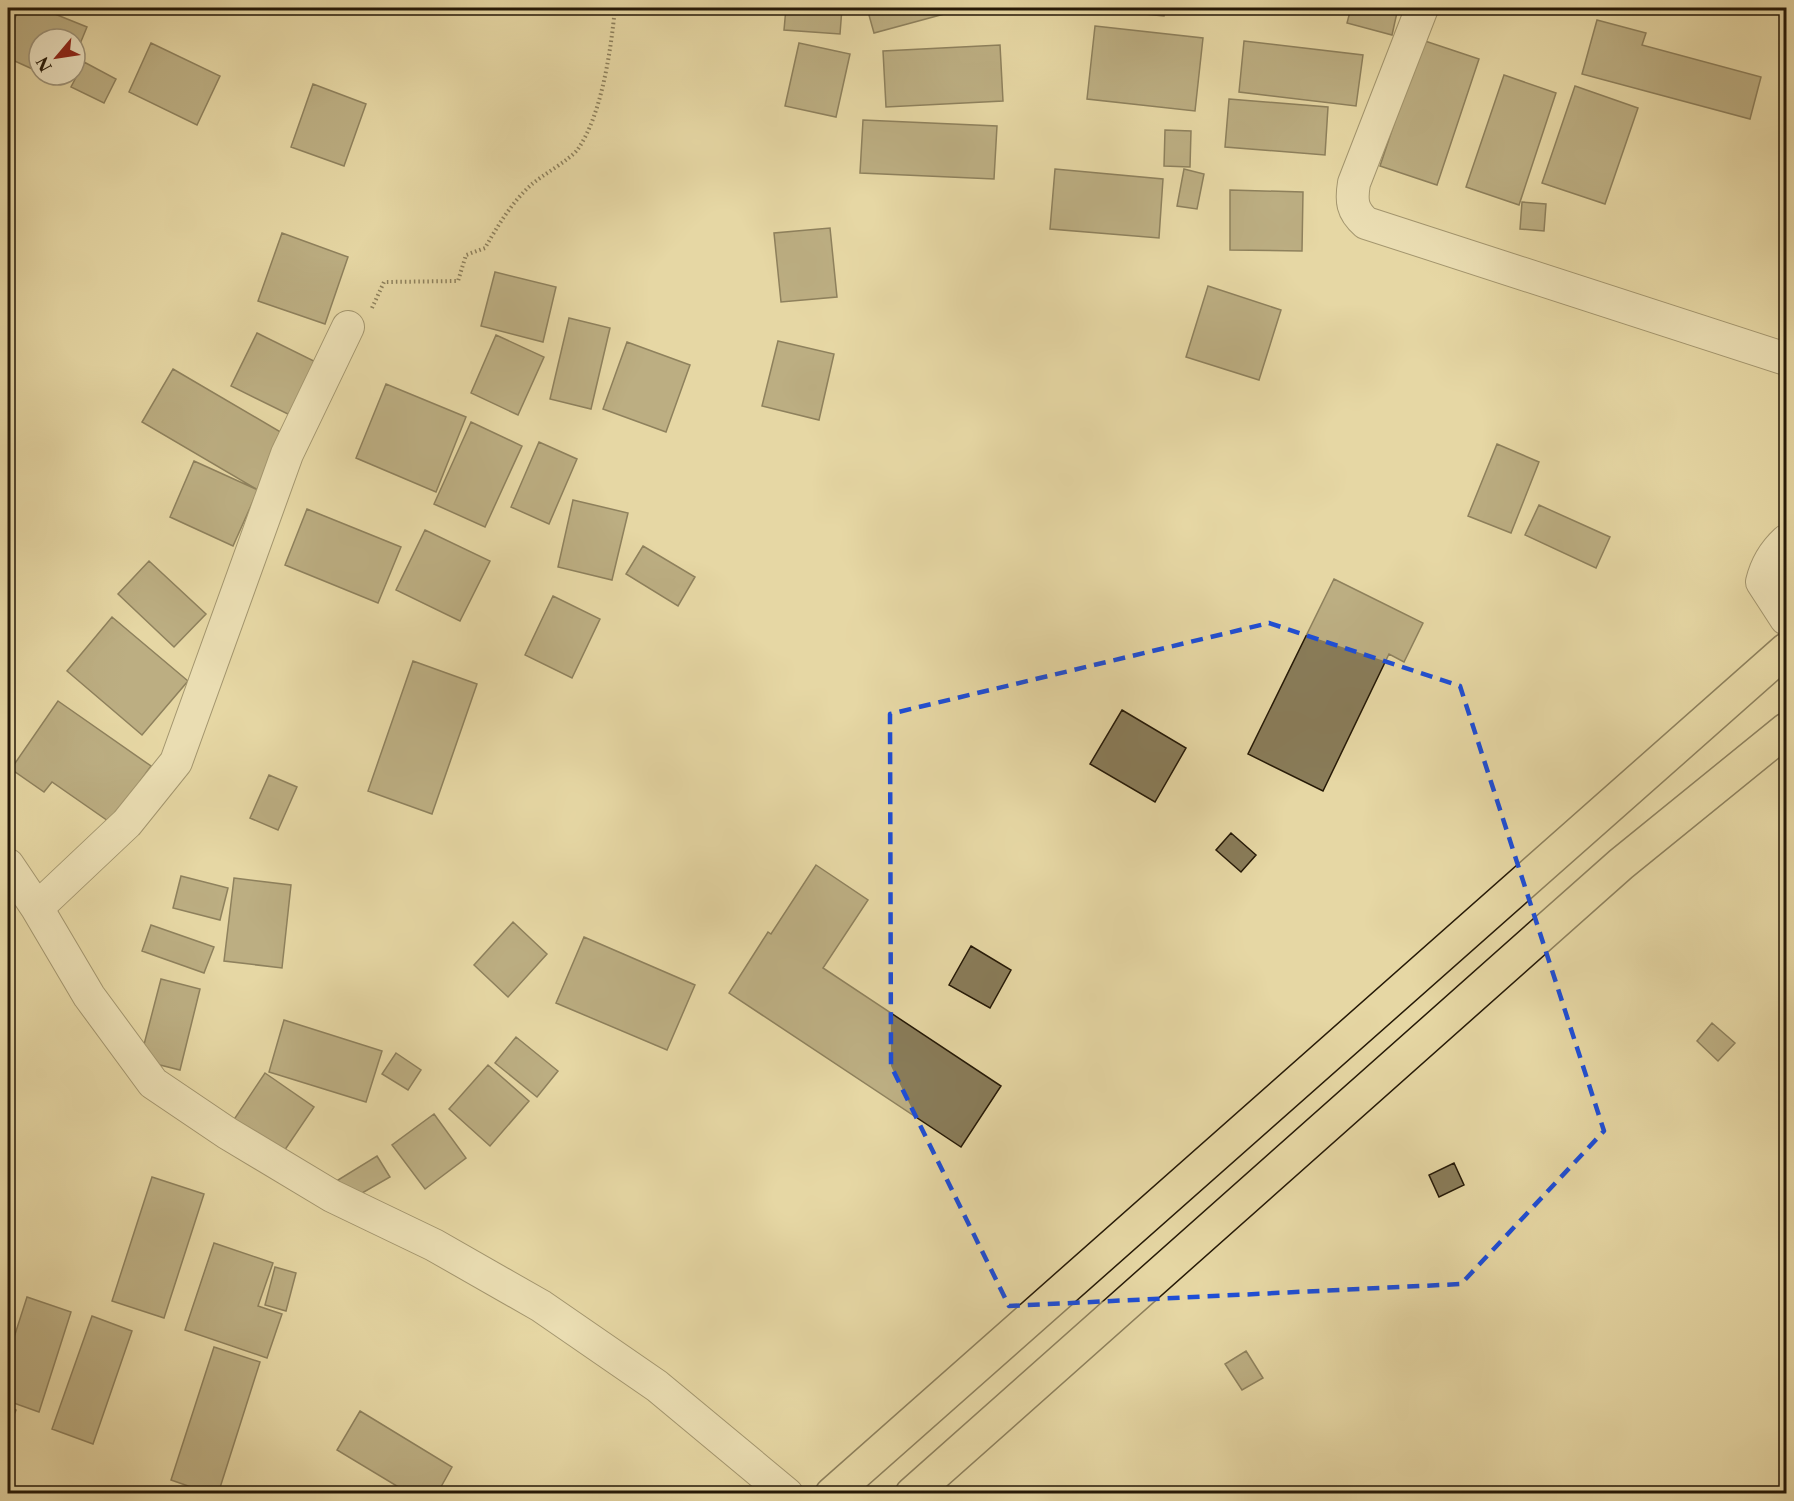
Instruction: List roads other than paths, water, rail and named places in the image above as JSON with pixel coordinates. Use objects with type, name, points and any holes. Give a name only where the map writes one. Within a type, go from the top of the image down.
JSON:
[{"type":"highway","points":[[832,1494],[1786,650]]},
{"type":"highway","points":[[912,1494],[1621,864],[1786,730]]},
{"type":"street","points":[[1422,8],[1354,183],[1352,198],[1358,216],[1366,223],[1786,359]]},
{"type":"street","points":[[37,908],[127,823],[176,762],[288,454],[348,327]]},
{"type":"street","points":[[1786,541],[1766,566],[1761,582],[1786,620]]},
{"type":"street","points":[[8,865],[37,908],[89,996],[153,1083],[227,1133],[332,1196],[434,1245],[540,1306],[657,1386],[787,1494]]}]
